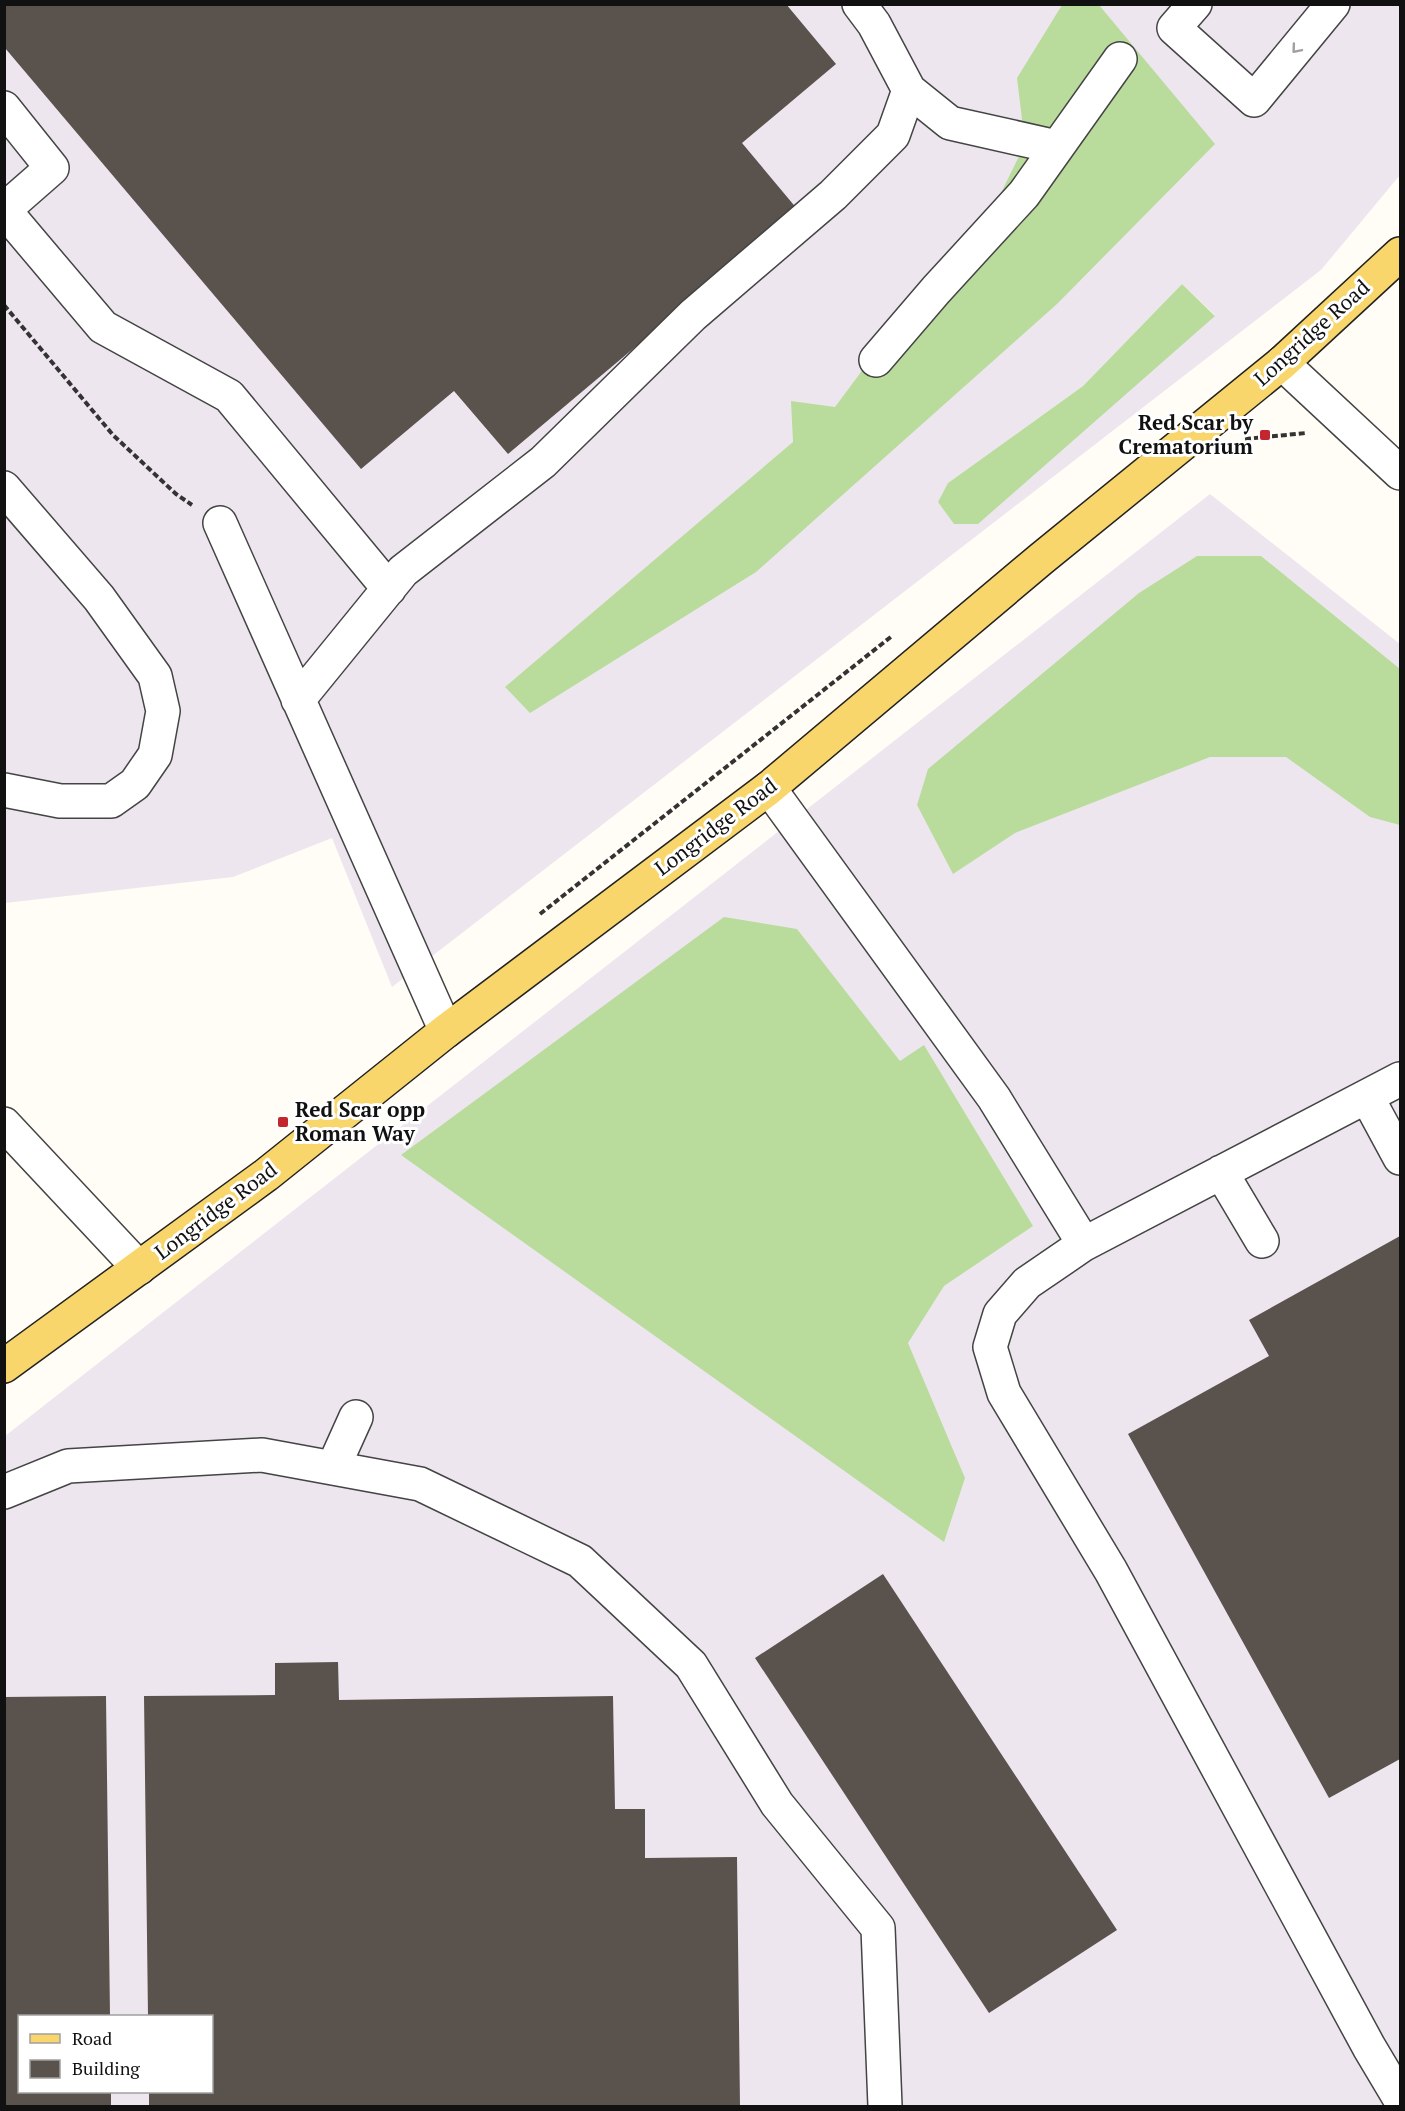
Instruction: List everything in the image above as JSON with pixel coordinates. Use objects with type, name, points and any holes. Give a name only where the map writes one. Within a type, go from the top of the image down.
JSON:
[{"type":"main road","name":"Longridge Road","points":[[4,1366],[266,1175],[446,1031],[769,788],[1041,559],[1282,363],[1401,254]]},
{"type":"lane","points":[[859,4],[874,24],[909,90],[950,123],[1057,147]]},
{"type":"lane","points":[[1196,4],[1174,28],[1254,100],[1333,4]]},
{"type":"lane","points":[[876,360],[1024,194],[1120,59]]},
{"type":"lane","points":[[298,700],[404,571],[543,462],[693,315],[832,195],[893,135],[909,90]]},
{"type":"lane","points":[[4,108],[52,168],[4,210],[103,327],[229,396],[389,589]]},
{"type":"lane","points":[[1282,363],[1401,472]]},
{"type":"lane","points":[[4,488],[99,598],[155,676],[163,711],[155,755],[135,784],[111,801],[60,801],[4,790]]},
{"type":"lane","points":[[220,524],[446,1031]]},
{"type":"lane","points":[[769,788],[994,1098],[1084,1244]]},
{"type":"lane","points":[[1401,1079],[1084,1244],[1027,1283],[1000,1314],[990,1347],[1004,1393],[1111,1571],[1369,2047],[1401,2099]]},
{"type":"lane","points":[[1367,1097],[1401,1158]]},
{"type":"lane","points":[[4,1124],[140,1268]]},
{"type":"lane","points":[[1221,1172],[1262,1241]]},
{"type":"lane","points":[[333,1468],[356,1417]]},
{"type":"lane","points":[[4,1492],[68,1466],[262,1455],[420,1484],[580,1562],[691,1665],[777,1804],[878,1928],[885,2106]]},
{"type":"path","points":[[4,305],[113,435],[176,494],[220,524]]},
{"type":"path","points":[[531,920],[894,634]]},
{"type":"shaded area","points":[[4,5],[1400,5],[1400,175],[1321,270],[392,987],[332,838],[233,877],[5,903]],"holes":[[[1182,284],[1215,315],[948,483],[1083,386]]]},
{"type":"shaded area","points":[[1210,494],[1400,644],[1400,2106],[5,2106],[5,1436]]},
{"type":"green space","points":[[1062,5],[1099,5],[1215,144],[1057,304],[756,572],[530,713],[505,687],[793,442],[791,401],[835,407],[916,298],[997,201],[1025,144],[1017,78]]},
{"type":"green space","points":[[1182,284],[1215,316],[978,524],[954,524],[938,502],[948,483],[1083,386]]},
{"type":"green space","points":[[1197,556],[1261,556],[1400,669],[1400,825],[1370,817],[1286,757],[1210,757],[1015,833],[953,874],[917,805],[928,769],[1139,593]]},
{"type":"green space","points":[[724,917],[797,929],[900,1061],[924,1045],[1033,1226],[944,1286],[908,1343],[965,1478],[944,1542],[401,1155]]},
{"type":"building","points":[[5,4],[786,4],[836,64],[742,143],[798,210],[508,454],[454,391],[361,469],[5,48]]},
{"type":"building","points":[[1400,1236],[1400,1759],[1329,1798],[1128,1434],[1269,1356],[1249,1320]]},
{"type":"building","points":[[883,1574],[1117,1930],[989,2013],[755,1658]]},
{"type":"building","points":[[338,1662],[339,1700],[613,1696],[615,1809],[645,1809],[645,1858],[737,1857],[740,2106],[149,2106],[149,2093],[213,2093],[213,2015],[148,2015],[144,1696],[275,1695],[275,1663]]},
{"type":"building","points":[[106,1696],[110,2015],[18,2015],[18,2093],[111,2093],[111,2106],[4,2106],[4,1697]]},
{"type":"place","name":"Red Scar by Crematorium","points":[[1265,435]]},
{"type":"place","name":"Red Scar opp Roman Way","points":[[283,1122]]}]
